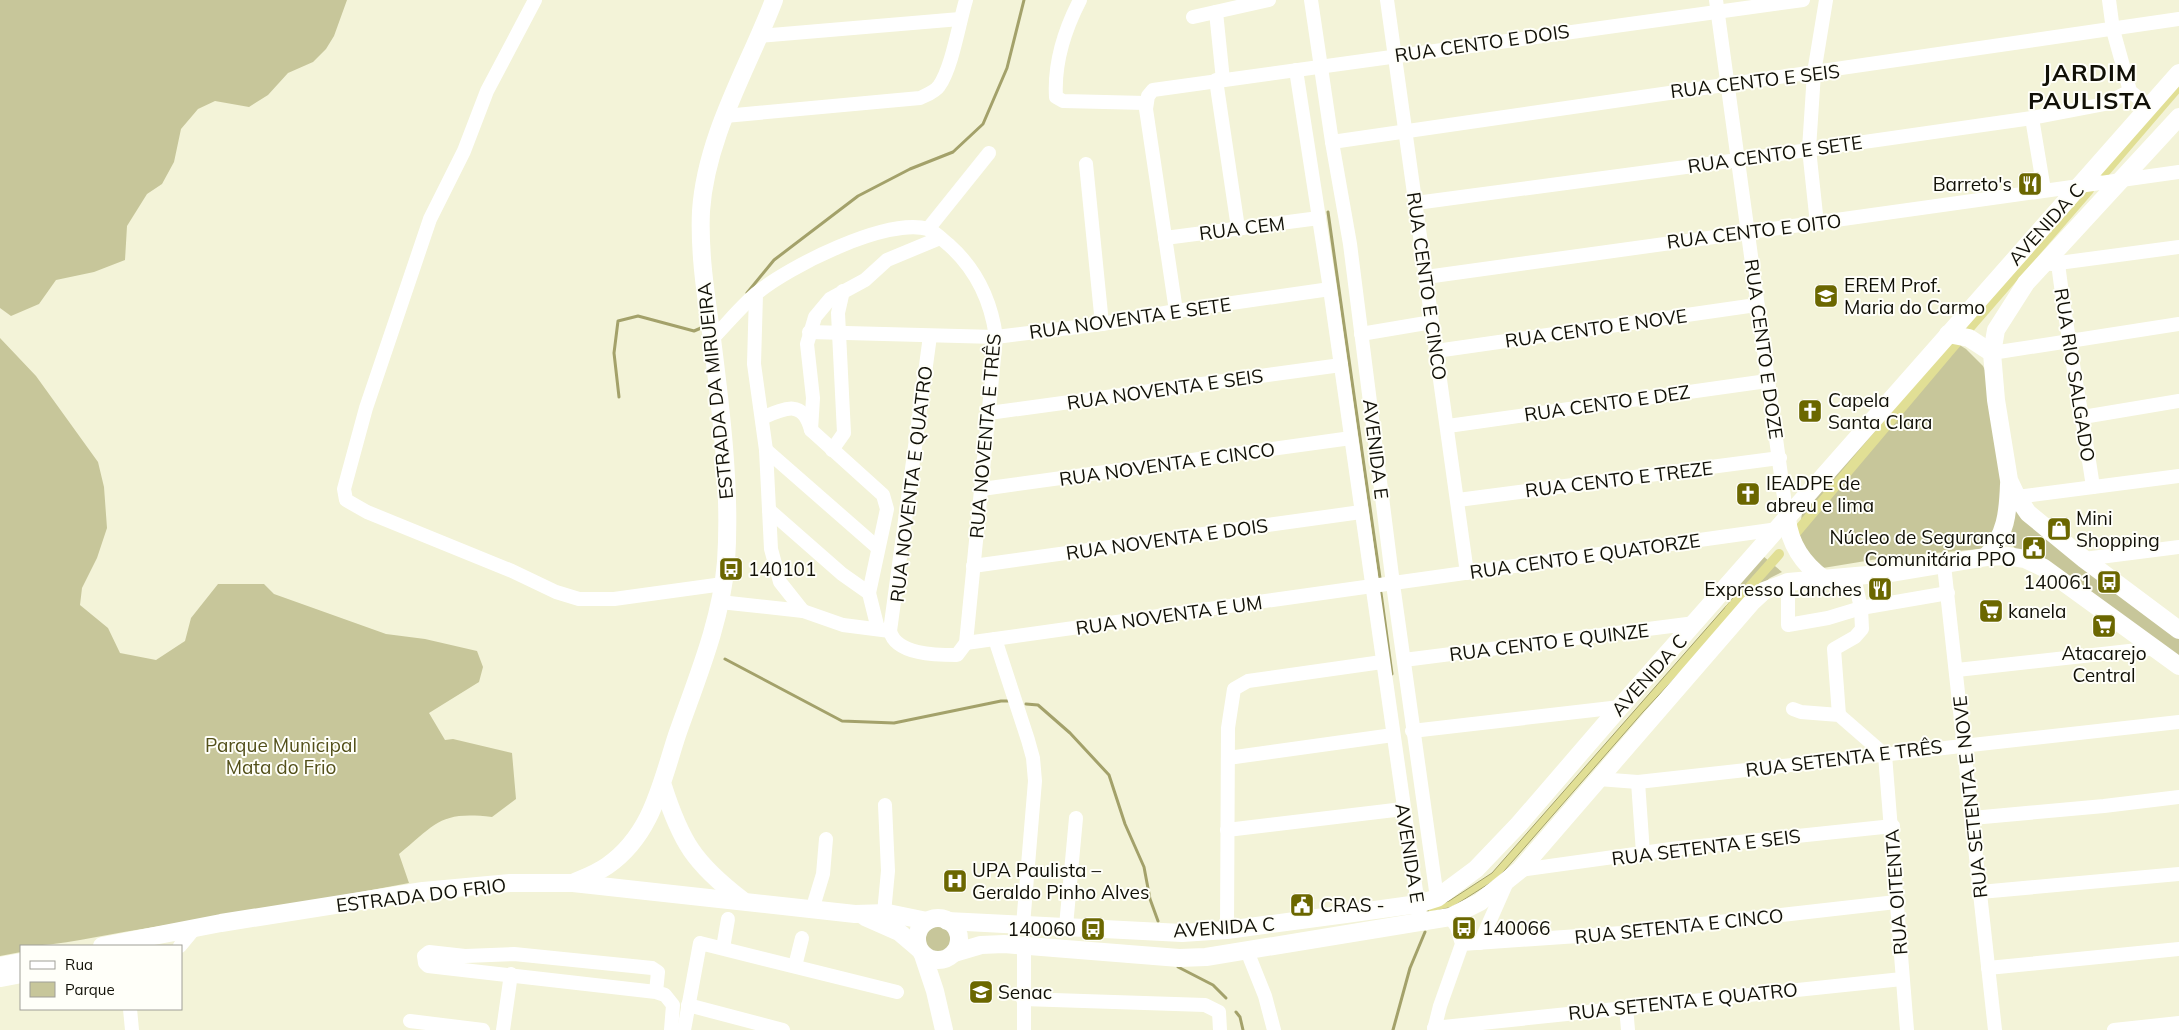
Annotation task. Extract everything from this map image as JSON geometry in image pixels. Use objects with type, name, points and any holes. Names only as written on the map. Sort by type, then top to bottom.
[{"type":"main road","name":"ESTRADA DA MIRUEIRA","points":[[573,883],[604,868],[629,849],[639,836],[663,786],[677,737],[704,661],[720,602],[724,584],[727,526],[712,339],[702,262],[701,211],[709,160],[725,116],[774,0]]},
{"type":"main road","name":"AVENIDA C","points":[[948,920],[1182,933],[1227,930],[1418,904],[1437,898],[1476,869],[1519,824],[1620,706],[1695,623],[1788,533],[1958,336],[2082,186],[2179,73]]},
{"type":"main road","points":[[1986,557],[1999,540],[2008,516],[2009,480],[1996,400],[1992,353],[1996,330],[2012,302],[2051,264],[2120,180],[2179,118]]},
{"type":"main road","points":[[1958,336],[1992,353]]},
{"type":"main road","points":[[2009,480],[2017,498],[2028,513],[2084,559],[2176,625]]},
{"type":"main road","points":[[1788,533],[1806,565],[1824,579]]},
{"type":"main road","name":"AVENIDA C","points":[[952,955],[974,946],[1024,945],[1179,958],[1246,952],[1272,946],[1450,917],[1480,902],[1520,870],[1751,603],[1764,592],[1793,581],[1854,577],[1944,565],[1986,557],[2007,556],[2025,559],[2044,568],[2179,666]]},
{"type":"main road","points":[[663,786],[679,832],[690,851],[716,880],[742,900],[812,910],[855,914],[884,913],[927,921],[939,918],[948,920],[956,928],[959,938],[935,991]]},
{"type":"main road","name":"ESTRADA DO FRIO","points":[[107,945],[423,891],[510,883],[573,883],[742,900]]},
{"type":"main road","points":[[855,914],[877,921],[899,932],[921,952],[936,960],[952,955]]},
{"type":"main road","points":[[927,921],[918,931],[917,943],[935,991],[944,1030]]},
{"type":"main road","points":[[1269,924],[1272,946]]},
{"type":"main road","points":[[0,966],[20,962]]},
{"type":"street","points":[[535,0],[487,91],[464,151],[430,219],[366,408],[344,489],[346,500],[367,512],[556,592],[579,599],[614,599],[724,584]]},
{"type":"street","points":[[725,116],[920,98],[939,87],[946,74],[966,0]]},
{"type":"street","points":[[1080,0],[1069,22],[1062,49],[1056,79],[1056,96],[1063,101],[1146,103],[1176,310]]},
{"type":"street","points":[[1193,17],[1269,0]]},
{"type":"street","name":"AVENIDA E","points":[[1311,0],[1332,142],[1350,244],[1412,731],[1437,898]]},
{"type":"street","name":"RUA CENTO E CINCO","points":[[1387,0],[1448,426],[1467,573]]},
{"type":"street","name":"RUA CENTO E DOIS","points":[[1146,103],[1150,93],[1161,88],[1394,56],[1717,5],[1802,0]]},
{"type":"street","points":[[1817,224],[1809,149],[1814,74],[1826,0]]},
{"type":"street","points":[[2109,0],[2113,30],[2130,91],[2149,107]]},
{"type":"street","name":"RUA CENTO E DOZE","points":[[1717,5],[1748,231],[1756,305],[1780,458],[1788,533]]},
{"type":"street","points":[[1216,12],[1220,80],[1238,228]]},
{"type":"street","points":[[760,36],[960,18]]},
{"type":"street","name":"RUA CENTO E SEIS","points":[[1332,142],[1727,83],[1814,74],[2179,19]]},
{"type":"street","name":"AVENIDA E","points":[[1296,70],[1330,289],[1420,923]]},
{"type":"street","name":"RUA CENTO E SETE","points":[[1416,203],[2032,118],[2105,104],[2130,91]]},
{"type":"street","points":[[2032,118],[2044,190]]},
{"type":"street","points":[[712,339],[756,294],[795,267],[840,246],[895,230],[928,229],[989,153]]},
{"type":"street","points":[[1086,164],[1102,324]]},
{"type":"street","name":"RUA CENTO E OITO","points":[[1426,277],[1748,231],[1817,224],[2179,172]]},
{"type":"street","name":"RUA CEM","points":[[1165,238],[1319,218]]},
{"type":"street","name":"RUA NOVENTA E TRÊS","points":[[928,229],[959,254],[978,276],[994,320],[996,337],[966,643]]},
{"type":"street","points":[[811,430],[813,398],[807,344],[815,317],[830,299],[866,280],[887,260],[940,238]]},
{"type":"street","points":[[2051,264],[2179,247]]},
{"type":"street","name":"RUA RIO SALGADO","points":[[2051,264],[2083,417],[2093,487]]},
{"type":"street","name":"RUA NOVENTA E SETE","points":[[809,332],[996,337],[1102,324],[1176,310],[1330,289]]},
{"type":"street","points":[[832,450],[844,433],[838,313],[843,291]]},
{"type":"street","points":[[756,294],[754,364],[766,450],[770,549],[780,582],[803,611]]},
{"type":"street","name":"RUA CENTO E NOVE","points":[[1436,351],[1756,305]]},
{"type":"street","points":[[1361,334],[1432,322]]},
{"type":"street","points":[[1992,353],[2179,324]]},
{"type":"street","name":"RUA NOVENTA E QUATRO","points":[[884,630],[930,336]]},
{"type":"street","name":"RUA NOVENTA E SEIS","points":[[989,413],[1341,365]]},
{"type":"street","name":"RUA CENTO E DEZ","points":[[1448,426],[1767,381]]},
{"type":"street","points":[[2083,417],[2179,401]]},
{"type":"street","points":[[762,418],[788,409],[801,410],[807,415],[811,430],[878,489],[886,499],[885,520],[869,593]]},
{"type":"street","name":"RUA NOVENTA E CINCO","points":[[982,489],[1351,438]]},
{"type":"street","points":[[766,450],[878,548]]},
{"type":"street","name":"RUA CENTO E TREZE","points":[[1458,500],[1780,458]]},
{"type":"street","points":[[2017,498],[2179,476]]},
{"type":"street","points":[[769,510],[842,574],[869,593],[884,630],[899,646],[938,654],[957,655],[966,643]]},
{"type":"street","name":"RUA NOVENTA E DOIS","points":[[973,566],[1362,512]]},
{"type":"street","name":"RUA CENTO E QUATORZE","points":[[1372,587],[1467,573],[1788,533]]},
{"type":"street","points":[[2084,559],[2179,547]]},
{"type":"street","name":"RUA SETENTA E NOVE","points":[[1944,565],[1995,1030]]},
{"type":"street","points":[[1839,715],[1834,649],[1859,634],[1862,629],[1861,608],[1854,577]]},
{"type":"street","points":[[1793,581],[1788,625],[1828,618],[1861,608],[1948,593]]},
{"type":"street","name":"RUA NOVENTA E UM","points":[[966,643],[1372,587]]},
{"type":"street","points":[[720,602],[803,611],[843,625],[884,630]]},
{"type":"street","name":"RUA CENTO E QUINZE","points":[[1404,660],[1695,623]]},
{"type":"street","points":[[996,639],[1033,758],[1035,781],[1023,925]]},
{"type":"street","points":[[1957,670],[2156,648]]},
{"type":"street","points":[[1227,930],[1228,728],[1234,689],[1248,680],[1382,662]]},
{"type":"street","points":[[1412,731],[1620,706]]},
{"type":"street","points":[[1793,709],[1801,712],[1839,715],[1885,755]]},
{"type":"street","name":"RUA SETENTA E TRÊS","points":[[1598,779],[1638,782],[1885,755],[1965,744],[2179,722]]},
{"type":"street","points":[[1228,758],[1393,735]]},
{"type":"street","name":"RUA OITENTA","points":[[1885,755],[1893,826],[1896,902],[1907,1030]]},
{"type":"street","points":[[1638,782],[1643,853]]},
{"type":"street","points":[[1972,818],[2179,797]]},
{"type":"street","points":[[884,913],[888,870],[885,806]]},
{"type":"street","points":[[1227,830],[1403,808]]},
{"type":"street","points":[[1066,926],[1076,818]]},
{"type":"street","name":"RUA SETENTA E SEIS","points":[[1520,870],[1643,853],[1893,826]]},
{"type":"street","points":[[812,910],[823,874],[826,839]]},
{"type":"street","points":[[1980,892],[2179,874]]},
{"type":"street","points":[[1480,943],[1507,882]]},
{"type":"street","name":"RUA SETENTA E CINCO","points":[[1462,944],[1622,933],[1896,902]]},
{"type":"street","points":[[1434,1029],[1462,944],[1457,927],[1450,917]]},
{"type":"street","points":[[723,948],[728,919]]},
{"type":"street","points":[[181,945],[194,929]]},
{"type":"street","points":[[795,966],[802,938]]},
{"type":"street","points":[[684,1030],[700,943],[897,992]]},
{"type":"street","points":[[1024,945],[1024,1030]]},
{"type":"street","points":[[1988,968],[2179,949]]},
{"type":"street","points":[[656,992],[658,972],[652,968],[514,954],[465,956],[429,952],[424,956],[424,963],[428,966],[512,974],[656,992],[665,995],[673,1005],[671,1030]]},
{"type":"street","points":[[1246,952],[1265,996],[1274,1030]]},
{"type":"street","points":[[503,1030],[512,974]]},
{"type":"street","points":[[0,980],[20,976]]},
{"type":"street","name":"RUA SETENTA E QUATRO","points":[[1434,1029],[1902,979]]},
{"type":"street","points":[[1023,1000],[1205,1006],[1219,1012],[1220,1030]]},
{"type":"street","points":[[688,1005],[783,1030]]},
{"type":"street","points":[[1626,1007],[1628,1030]]},
{"type":"street","points":[[130,1010],[132,1030]]},
{"type":"street","points":[[410,1021],[483,1030]]},
{"type":"street","points":[[2114,1030],[2179,1023]]},
{"type":"green space","points":[[0,0],[347,0],[334,36],[326,49],[313,62],[288,73],[268,95],[249,107],[215,101],[198,109],[181,129],[174,162],[162,184],[147,194],[127,226],[125,260],[94,272],[56,280],[39,304],[11,316],[0,308]]},
{"type":"green space","name":"Parque Municipal Mata do Frio","points":[[0,338],[36,376],[98,462],[104,487],[107,528],[97,558],[82,588],[80,605],[108,628],[120,653],[156,660],[185,641],[191,618],[218,584],[264,584],[274,594],[386,634],[425,639],[477,651],[483,667],[479,682],[429,713],[445,740],[453,739],[512,753],[516,799],[492,817],[461,816],[450,818],[431,827],[399,854],[409,883],[66,942],[44,945],[20,945],[20,952],[0,956]]},
{"type":"green space","points":[[1950,339],[1966,349],[1983,366],[1992,385],[2017,504],[2179,634],[2179,661],[2018,552],[2010,542],[2009,533],[1992,545],[1980,549],[1890,557],[1823,568],[1811,563],[1799,534],[1802,513]]},
{"type":"green space","points":[[1763,556],[1782,572],[1770,578],[1744,599],[1733,589]]},
{"type":"green space","points":[[939,924],[945,925],[950,929],[954,934],[954,946],[950,951],[945,955],[939,956],[933,955],[928,951],[924,946],[923,940],[924,934],[928,929],[933,925]]},
{"type":"shaded area","points":[[1735,596],[1744,604],[1643,712],[1498,878],[1452,907],[1428,913],[1428,908],[1449,901],[1492,873]]},
{"type":"waterway","points":[[747,293],[774,260],[858,196],[910,169],[953,152],[983,124],[1007,68],[1024,0]]},
{"type":"waterway","points":[[2105,172],[2178,87]]},
{"type":"waterway","points":[[1789,541],[2089,190]]},
{"type":"waterway","points":[[1328,212],[1380,578]]},
{"type":"waterway","points":[[619,397],[614,353],[618,321],[638,316],[694,331],[701,328]]},
{"type":"waterway","points":[[1730,609],[1779,554]]},
{"type":"waterway","points":[[1381,593],[1392,674]]},
{"type":"waterway","points":[[725,659],[842,721],[894,723],[1008,701]]},
{"type":"waterway","points":[[1026,704],[1038,705],[1070,733],[1109,775],[1125,824],[1144,867],[1150,899],[1158,921]]},
{"type":"waterway","points":[[1393,1030],[1410,968],[1425,932]]},
{"type":"waterway","points":[[1178,967],[1213,985],[1226,998]]},
{"type":"waterway","points":[[1236,1012],[1240,1017],[1243,1030]]},
{"type":"place","name":"Barreto's","points":[[2030,184]]},
{"type":"place","name":"EREM Prof. Maria do Carmo","points":[[1826,296]]},
{"type":"place","name":"Capela Santa Clara","points":[[1810,411]]},
{"type":"place","name":"IEADPE de abreu e lima","points":[[1748,494]]},
{"type":"place","name":"Mini Shopping","points":[[2059,529]]},
{"type":"place","name":"Núcleo de Segurança Comunitária PPO","points":[[2034,548]]},
{"type":"place","name":"140101","points":[[731,569]]},
{"type":"place","name":"140061","points":[[2109,582]]},
{"type":"place","name":"Expresso Lanches","points":[[1880,589]]},
{"type":"place","name":"kanela","points":[[1991,611]]},
{"type":"place","name":"Atacarejo Central","points":[[2104,626]]},
{"type":"place","name":"UPA Paulista – Geraldo Pinho Alves","points":[[955,881]]},
{"type":"place","name":"CRAS -","points":[[1302,905]]},
{"type":"place","name":"140066","points":[[1464,928]]},
{"type":"place","name":"140060","points":[[1093,929]]},
{"type":"place","name":"Senac","points":[[981,992]]},
{"type":"district","name":"JARDIM PAULISTA","points":[[2090,86]]}]
